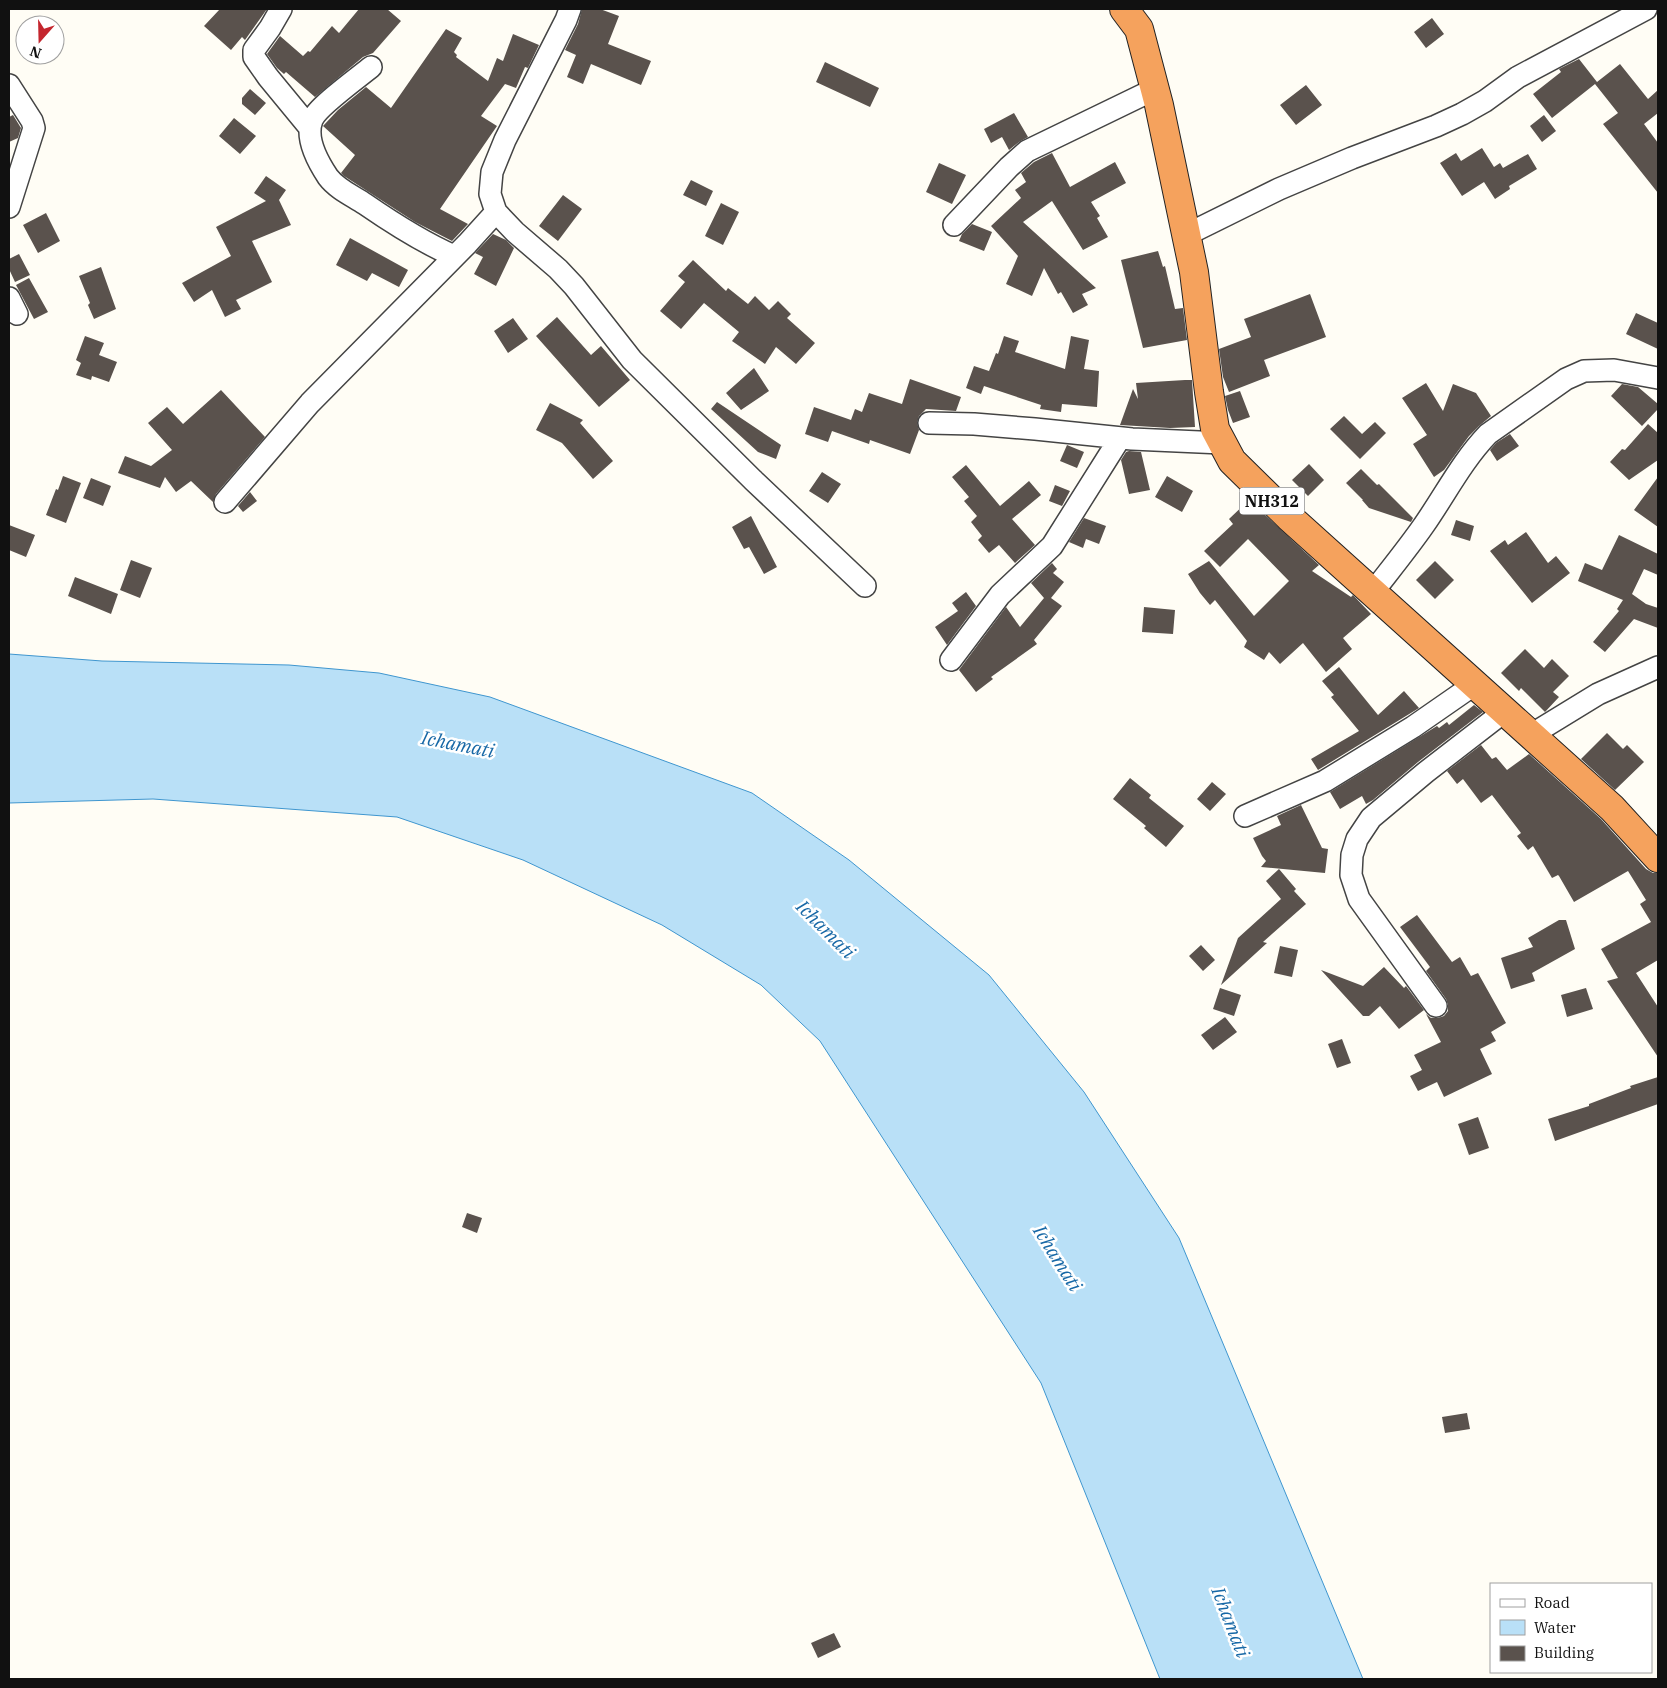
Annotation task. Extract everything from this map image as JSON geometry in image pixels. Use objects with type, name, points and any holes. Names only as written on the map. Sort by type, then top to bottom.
[{"type":"highway","name":"NH312","points":[[1124,9],[1139,29],[1155,89],[1194,272],[1215,429],[1232,461],[1254,484],[1372,592],[1612,808],[1658,858]]},
{"type":"street","points":[[281,9],[254,50],[254,57],[310,128]]},
{"type":"street","points":[[570,9],[505,140],[492,172],[490,194],[496,212],[515,232],[558,268],[632,360],[753,480],[864,586]]},
{"type":"street","points":[[1186,235],[1279,189],[1462,114],[1485,101],[1518,76],[1646,9]]},
{"type":"street","points":[[371,67],[312,118],[310,137],[317,156],[329,177],[341,188],[407,232],[454,256]]},
{"type":"street","points":[[9,85],[32,121],[34,128],[9,207]]},
{"type":"street","points":[[954,226],[1009,167],[1027,151],[1155,89]]},
{"type":"street","points":[[225,502],[310,403],[467,244],[496,212]]},
{"type":"street","points":[[1372,592],[1423,527],[1443,493],[1480,442],[1488,434],[1566,379],[1584,371],[1614,370],[1658,378]]},
{"type":"street","points":[[929,423],[1036,428],[1120,438],[1222,442]]},
{"type":"street","points":[[951,660],[1000,595],[1052,546],[1120,438]]},
{"type":"street","points":[[1531,735],[1598,694],[1658,667]]},
{"type":"street","points":[[1245,816],[1325,781],[1413,727],[1475,684]]},
{"type":"street","points":[[1436,1006],[1358,900],[1351,875],[1352,855],[1357,839],[1371,818],[1504,711]]},
{"type":"water","name":"Ichamati","points":[[9,654],[102,661],[289,665],[379,673],[490,697],[752,793],[849,860],[989,975],[1084,1092],[1179,1238],[1363,1679],[1160,1679],[1041,1383],[820,1041],[761,985],[662,925],[523,860],[397,817],[153,799],[9,803]]},
{"type":"building","points":[[220,9],[267,9],[245,40],[242,37],[231,50],[204,26]]},
{"type":"building","points":[[359,9],[387,9],[401,21],[373,53],[363,57],[315,97],[286,72],[284,74],[277,68],[267,54],[280,36],[303,56],[308,51],[310,52],[332,26],[339,33]]},
{"type":"building","points":[[582,9],[600,9],[619,16],[608,44],[651,61],[641,85],[591,64],[583,84],[567,77],[576,55],[565,50],[578,24]]},
{"type":"building","points":[[1432,18],[1444,34],[1426,48],[1414,32]]},
{"type":"building","points":[[446,29],[462,38],[454,52],[457,55],[456,57],[488,81],[497,58],[503,61],[513,34],[539,45],[528,68],[525,67],[516,88],[505,84],[481,116],[497,126],[440,209],[468,224],[452,241],[415,222],[344,176],[341,173],[355,155],[323,126],[338,110],[366,87],[391,108]]},
{"type":"building","points":[[1579,59],[1597,82],[1620,64],[1648,99],[1658,90],[1658,113],[1644,124],[1658,143],[1658,193],[1603,124],[1618,113],[1595,84],[1552,118],[1533,94],[1561,72],[1559,69]]},
{"type":"building","points":[[825,62],[879,88],[870,107],[816,82]]},
{"type":"building","points":[[1306,85],[1322,105],[1296,125],[1280,105]]},
{"type":"building","points":[[250,89],[266,103],[255,115],[242,104],[242,98]]},
{"type":"building","points":[[1014,113],[1028,137],[1009,150],[1002,137],[991,143],[984,129]]},
{"type":"building","points":[[13,115],[21,128],[18,138],[9,142],[9,117]]},
{"type":"building","points":[[1544,115],[1556,131],[1542,142],[1530,126]]},
{"type":"building","points":[[234,118],[256,136],[240,154],[219,136]]},
{"type":"building","points":[[1482,148],[1494,167],[1500,163],[1503,168],[1528,154],[1537,169],[1509,186],[1510,189],[1495,199],[1484,182],[1462,196],[1440,163],[1456,153],[1461,161]]},
{"type":"building","points":[[1052,153],[1070,187],[1115,162],[1126,183],[1091,202],[1100,216],[1097,218],[1108,237],[1083,250],[1052,201],[1023,222],[1096,288],[1082,294],[1088,305],[1073,313],[1061,292],[1058,294],[1044,268],[1032,296],[1006,284],[1018,256],[991,226],[1021,198],[1015,190],[1026,182],[1021,173],[1034,162]]},
{"type":"building","points":[[939,163],[966,175],[952,204],[926,192]]},
{"type":"building","points":[[266,176],[286,190],[279,200],[291,225],[252,241],[272,282],[236,300],[241,309],[225,317],[212,290],[194,302],[182,283],[231,256],[216,227],[266,201],[254,193]]},
{"type":"building","points":[[691,180],[713,191],[706,206],[683,195]]},
{"type":"building","points":[[563,195],[582,209],[558,241],[539,226]]},
{"type":"building","points":[[721,203],[739,212],[723,245],[705,236]]},
{"type":"building","points":[[46,213],[60,241],[38,253],[23,225]]},
{"type":"building","points":[[972,224],[992,232],[984,251],[959,241],[962,234]]},
{"type":"building","points":[[493,234],[506,240],[514,248],[496,286],[474,274],[483,257],[475,253]]},
{"type":"building","points":[[350,238],[408,270],[399,287],[372,273],[367,281],[336,265]]},
{"type":"building","points":[[1158,251],[1163,267],[1165,266],[1175,309],[1183,308],[1187,340],[1143,348],[1121,260]]},
{"type":"building","points":[[19,254],[30,275],[15,282],[9,269],[9,259]]},
{"type":"building","points":[[693,260],[726,291],[728,288],[748,304],[755,296],[769,310],[778,301],[791,314],[787,318],[815,343],[796,364],[776,347],[765,364],[732,341],[739,332],[704,303],[681,329],[660,311],[685,282],[678,276]]},
{"type":"building","points":[[101,267],[116,309],[94,319],[79,276]]},
{"type":"building","points":[[29,278],[48,312],[34,319],[16,285]]},
{"type":"building","points":[[1310,294],[1326,337],[1264,360],[1270,376],[1229,392],[1223,377],[1219,349],[1251,337],[1244,319]]},
{"type":"building","points":[[1636,313],[1658,323],[1658,349],[1626,334]]},
{"type":"building","points":[[557,317],[591,355],[601,346],[630,380],[599,407],[536,336]]},
{"type":"building","points":[[513,318],[528,339],[508,353],[494,331]]},
{"type":"building","points":[[85,336],[104,343],[99,355],[117,362],[109,382],[92,376],[91,380],[76,375],[81,363],[76,360]]},
{"type":"building","points":[[1004,336],[1019,341],[1015,352],[1065,369],[1071,336],[1089,340],[1084,369],[1099,371],[1097,407],[1062,404],[1061,412],[1040,409],[1041,405],[984,386],[981,394],[966,388],[974,366],[989,371],[996,353],[998,354]]},
{"type":"building","points":[[754,368],[769,391],[741,410],[726,393]]},
{"type":"building","points":[[910,379],[961,397],[956,411],[926,409],[919,416],[917,423],[919,430],[910,454],[870,440],[869,444],[832,431],[828,442],[805,434],[814,407],[851,420],[855,409],[862,412],[869,393],[902,404]]},
{"type":"building","points":[[1192,380],[1195,427],[1170,428],[1120,425],[1133,389],[1138,399],[1136,383]]},
{"type":"building","points":[[1426,383],[1443,411],[1453,384],[1476,393],[1491,416],[1469,436],[1444,470],[1434,477],[1413,444],[1427,435],[1402,398]]},
{"type":"building","points":[[1622,384],[1638,387],[1658,404],[1658,409],[1642,426],[1611,396]]},
{"type":"building","points":[[221,390],[265,437],[216,494],[213,502],[191,481],[176,492],[165,477],[160,488],[118,473],[125,456],[151,466],[172,450],[148,423],[167,407],[183,424]]},
{"type":"building","points":[[1240,391],[1250,417],[1233,423],[1225,396]]},
{"type":"building","points":[[717,402],[781,445],[776,459],[758,452],[711,409]]},
{"type":"building","points":[[550,403],[583,420],[580,423],[613,461],[593,479],[562,443],[536,430]]},
{"type":"building","points":[[1344,416],[1362,434],[1375,422],[1386,433],[1360,459],[1330,429]]},
{"type":"building","points":[[1648,424],[1658,433],[1658,460],[1629,480],[1610,462],[1622,449],[1625,450]]},
{"type":"building","points":[[1510,434],[1519,446],[1497,461],[1490,450],[1496,443]]},
{"type":"building","points":[[1067,445],[1084,452],[1077,468],[1060,461]]},
{"type":"building","points":[[1126,452],[1141,452],[1150,490],[1129,494],[1121,460]]},
{"type":"building","points":[[1309,464],[1324,480],[1308,496],[1292,480]]},
{"type":"building","points":[[966,465],[1000,506],[1029,481],[1041,495],[1012,519],[1035,545],[1015,563],[999,545],[989,553],[978,540],[982,536],[971,522],[977,516],[964,501],[969,497],[952,477]]},
{"type":"building","points":[[1361,469],[1413,518],[1411,522],[1369,508],[1346,483]]},
{"type":"building","points":[[822,472],[841,484],[828,503],[809,491]]},
{"type":"building","points":[[63,476],[81,483],[66,523],[46,515]]},
{"type":"building","points":[[1167,476],[1193,491],[1182,512],[1155,497]]},
{"type":"building","points":[[1658,477],[1658,527],[1634,510]]},
{"type":"building","points":[[91,478],[111,486],[103,506],[83,498]]},
{"type":"building","points":[[1055,485],[1070,491],[1062,506],[1049,501]]},
{"type":"building","points":[[250,492],[257,501],[243,512],[238,506]]},
{"type":"building","points":[[1249,500],[1319,565],[1312,571],[1351,597],[1353,595],[1371,614],[1343,638],[1352,649],[1326,672],[1303,643],[1280,664],[1269,652],[1264,660],[1244,647],[1247,641],[1215,600],[1210,605],[1188,574],[1209,561],[1254,616],[1289,581],[1248,539],[1220,567],[1204,551],[1233,524],[1229,519]]},
{"type":"building","points":[[751,516],[777,567],[764,574],[749,547],[744,549],[732,527]]},
{"type":"building","points":[[1084,518],[1106,526],[1099,544],[1086,539],[1083,548],[1069,542]]},
{"type":"building","points":[[1456,520],[1474,526],[1470,541],[1451,535]]},
{"type":"building","points":[[9,525],[35,535],[26,557],[9,550]]},
{"type":"building","points":[[1526,532],[1548,563],[1556,556],[1570,573],[1532,603],[1490,551],[1505,540],[1508,545]]},
{"type":"building","points":[[1619,535],[1658,554],[1658,575],[1644,569],[1632,594],[1646,604],[1658,608],[1658,628],[1634,619],[1605,652],[1593,642],[1619,611],[1617,609],[1623,600],[1578,581],[1585,563],[1602,570]]},
{"type":"building","points":[[131,560],[152,568],[140,598],[120,590]]},
{"type":"building","points":[[1435,561],[1454,580],[1435,599],[1416,580]]},
{"type":"building","points":[[1052,563],[1057,569],[1053,573],[1064,582],[1051,598],[1062,606],[1034,640],[1037,644],[991,677],[993,679],[976,692],[959,670],[1006,607],[1020,627],[1044,598],[1031,583]]},
{"type":"building","points":[[75,577],[118,594],[111,614],[68,596]]},
{"type":"building","points":[[966,592],[976,606],[947,645],[935,627],[958,611],[952,603]]},
{"type":"building","points":[[1144,607],[1175,610],[1173,634],[1142,632]]},
{"type":"building","points":[[1525,649],[1544,668],[1552,659],[1569,676],[1553,692],[1559,697],[1545,712],[1521,688],[1519,691],[1501,673]]},
{"type":"building","points":[[1339,667],[1378,715],[1404,691],[1419,708],[1318,770],[1311,759],[1359,731],[1331,697],[1334,695],[1322,681]]},
{"type":"building","points":[[1474,705],[1483,712],[1418,762],[1373,800],[1366,804],[1362,796],[1340,809],[1330,792],[1437,726],[1439,728],[1447,722],[1449,725]]},
{"type":"building","points":[[1607,733],[1623,749],[1627,745],[1644,762],[1615,790],[1581,759]]},
{"type":"building","points":[[1481,745],[1492,759],[1496,757],[1507,770],[1529,754],[1601,819],[1646,869],[1653,873],[1658,873],[1658,960],[1636,973],[1658,1007],[1658,1057],[1607,981],[1618,978],[1601,949],[1651,922],[1640,904],[1646,900],[1628,871],[1574,902],[1559,876],[1552,878],[1533,846],[1528,850],[1517,836],[1521,833],[1492,795],[1481,803],[1463,779],[1457,784],[1447,771]]},
{"type":"building","points":[[1130,778],[1151,795],[1149,798],[1184,826],[1166,847],[1144,828],[1146,826],[1113,799]]},
{"type":"building","points":[[1212,782],[1226,794],[1210,811],[1197,799]]},
{"type":"building","points":[[1301,805],[1322,848],[1328,849],[1325,873],[1261,867],[1266,861],[1253,838],[1281,825],[1277,816]]},
{"type":"building","points":[[1279,869],[1296,889],[1294,891],[1306,904],[1263,942],[1267,943],[1221,985],[1238,938],[1281,899],[1266,881]]},
{"type":"building","points":[[1417,915],[1452,962],[1460,957],[1471,976],[1478,973],[1506,1023],[1491,1032],[1496,1041],[1480,1049],[1492,1074],[1444,1097],[1437,1082],[1418,1091],[1410,1076],[1422,1070],[1414,1055],[1441,1042],[1426,1014],[1431,1018],[1438,1018],[1444,1016],[1448,1011],[1446,999],[1426,971],[1430,967],[1400,927]]},
{"type":"building","points":[[1559,920],[1566,920],[1575,949],[1532,973],[1535,981],[1511,989],[1501,958],[1533,947],[1528,938]]},
{"type":"building","points":[[1201,945],[1215,960],[1203,971],[1189,956]]},
{"type":"building","points":[[1280,946],[1298,950],[1292,977],[1274,973]]},
{"type":"building","points":[[1384,967],[1404,988],[1406,986],[1424,1010],[1399,1029],[1380,1006],[1369,1016],[1363,1016],[1321,970],[1363,986]]},
{"type":"building","points":[[1220,988],[1241,995],[1234,1016],[1213,1009]]},
{"type":"building","points":[[1586,988],[1593,1009],[1567,1017],[1561,995]]},
{"type":"building","points":[[1225,1017],[1237,1032],[1213,1050],[1201,1035]]},
{"type":"building","points":[[1342,1039],[1351,1063],[1337,1068],[1328,1044]]},
{"type":"building","points":[[1658,1077],[1658,1104],[1555,1141],[1548,1119],[1589,1106],[1589,1104],[1631,1088],[1630,1086]]},
{"type":"building","points":[[1478,1117],[1489,1148],[1469,1155],[1458,1124]]},
{"type":"building","points":[[467,1213],[482,1218],[477,1233],[462,1227]]},
{"type":"building","points":[[1467,1413],[1470,1429],[1445,1433],[1442,1417]]},
{"type":"building","points":[[834,1633],[841,1647],[818,1658],[811,1643]]}]
